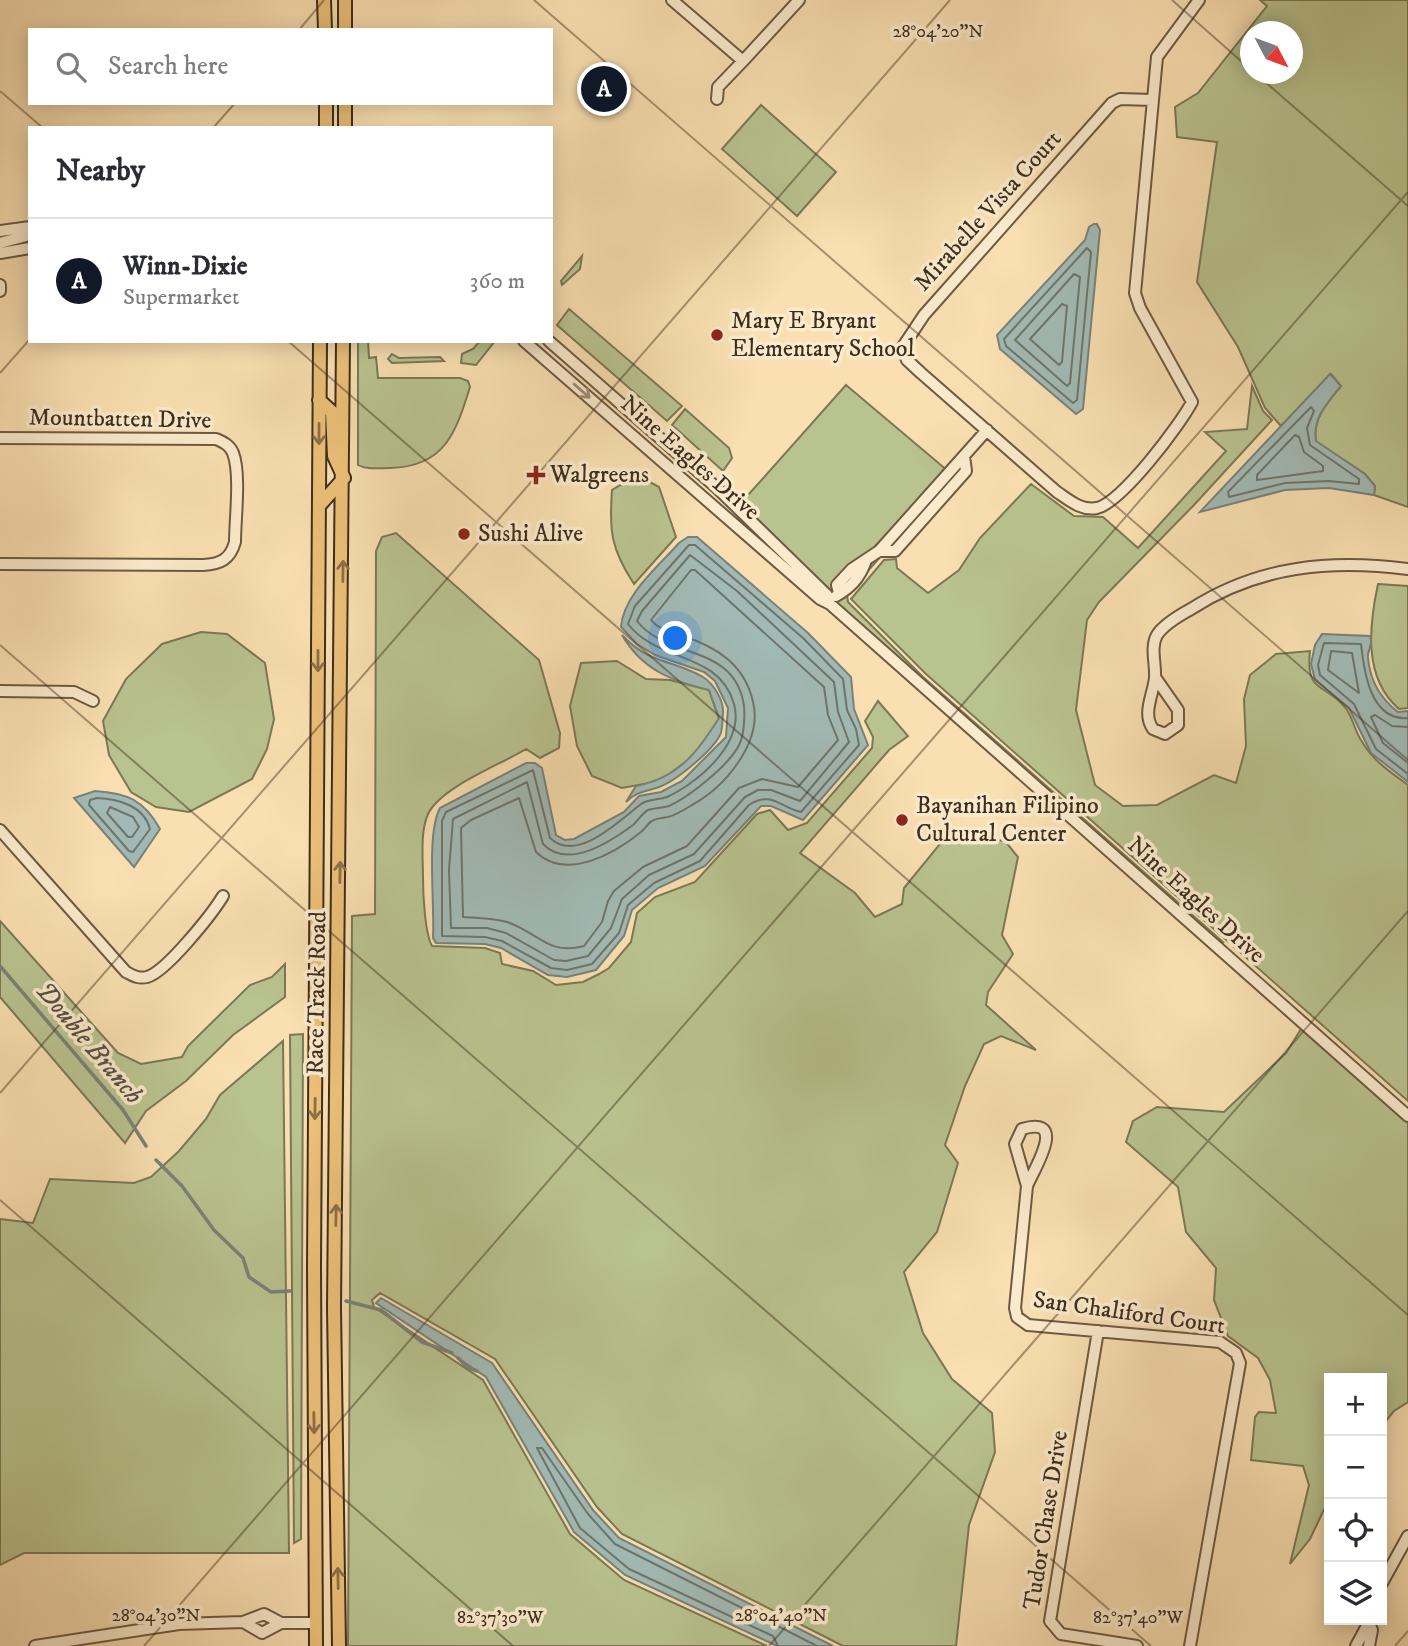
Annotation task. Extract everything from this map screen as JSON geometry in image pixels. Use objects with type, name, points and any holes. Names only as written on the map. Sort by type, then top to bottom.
[{"type":"main road","points":[[324,0],[325,28]]},
{"type":"main road","points":[[345,0],[345,28]]},
{"type":"main road","points":[[326,105],[326,126]]},
{"type":"main road","points":[[345,105],[345,126]]},
{"type":"main road","name":"Race Track Road","points":[[316,1646],[314,1267],[320,343]]},
{"type":"main road","name":"Race Track Road","points":[[339,1646],[334,1308],[344,478],[343,343]]},
{"type":"main road","points":[[319,400],[332,412],[334,456],[344,478],[319,506]]},
{"type":"main road","points":[[316,1016],[338,1014]]},
{"type":"main road","points":[[314,1388],[335,1388]]},
{"type":"street","points":[[672,0],[743,61]]},
{"type":"street","points":[[718,93],[795,4],[781,0]]},
{"type":"street","name":"Mirabelle Vista Court","points":[[1153,100],[1121,99],[1112,103],[909,332],[902,348],[907,360],[1065,498],[1081,507],[1096,508],[1113,498],[1181,423],[1192,402],[1135,293],[1153,100],[1157,57],[1199,0]]},
{"type":"street","points":[[0,231],[28,227]]},
{"type":"street","points":[[0,243],[28,236]]},
{"type":"street","points":[[0,253],[28,248]]},
{"type":"street","name":"Nine Eagles Drive","points":[[526,343],[820,599],[830,604],[1408,1116]]},
{"type":"street","name":"Nine Eagles Drive","points":[[552,343],[717,488],[827,595],[830,604]]},
{"type":"street","points":[[830,604],[839,593],[837,585],[852,569],[865,563],[879,551],[895,551],[966,471],[964,456],[987,430]]},
{"type":"street","name":"Mountbatten Drive","points":[[0,438],[216,439],[227,444],[233,453],[236,475],[235,542],[232,553],[224,561],[202,565],[0,564]]},
{"type":"street","points":[[707,499],[717,488]]},
{"type":"street","points":[[1155,677],[1178,710],[1178,725],[1165,734],[1153,729],[1147,717],[1155,677],[1156,637],[1180,615],[1230,586],[1286,568],[1361,564],[1408,569]]},
{"type":"street","points":[[0,691],[74,692],[93,701]]},
{"type":"street","points":[[0,830],[126,972],[136,977],[150,976],[176,953],[209,918],[223,896]]},
{"type":"street","name":"San Chaliford Court","points":[[1027,1186],[1015,1144],[1023,1129],[1033,1126],[1042,1128],[1047,1135],[1047,1145],[1027,1186],[1014,1308],[1017,1317],[1028,1325],[1220,1342],[1236,1353],[1240,1363],[1190,1646]]},
{"type":"street","name":"Tudor Chase Drive","points":[[1098,1331],[1050,1621],[1061,1634],[1137,1646]]},
{"type":"street","points":[[1387,1574],[1408,1536]]},
{"type":"street","points":[[35,1646],[179,1624],[243,1622],[264,1614],[281,1623]]},
{"type":"street","points":[[243,1622],[262,1633],[281,1623],[316,1623]]},
{"type":"street","points":[[1356,1646],[1368,1625]]},
{"type":"street","points":[[1369,1646],[1371,1625]]},
{"type":"green space","points":[[1260,0],[1408,0],[1408,507],[1374,495],[1375,486],[1365,474],[1316,442],[1318,419],[1341,386],[1331,374],[1281,426],[1265,408],[1238,347],[1197,282],[1217,142],[1177,137],[1175,107],[1198,93],[1240,40],[1240,84],[1303,84],[1303,21],[1255,21],[1267,6]]},
{"type":"green space","points":[[761,105],[836,172],[797,216],[722,149]]},
{"type":"green space","points":[[582,256],[580,269],[562,285],[561,281]]},
{"type":"green space","points":[[569,309],[682,406],[667,421],[557,325]]},
{"type":"green space","points":[[358,343],[368,343],[369,358],[376,357],[378,378],[460,378],[468,381],[470,387],[453,432],[436,454],[409,466],[369,468],[358,465]]},
{"type":"green space","points":[[478,343],[493,343],[476,365],[461,363],[462,354]]},
{"type":"green space","points":[[392,354],[399,358],[440,357],[444,361],[392,363],[388,359]]},
{"type":"green space","points":[[846,385],[948,471],[873,549],[881,556],[847,595],[848,602],[923,677],[1224,943],[836,603],[830,591],[732,494],[749,494]]},
{"type":"green space","points":[[1252,386],[1263,411],[1272,420],[1099,602],[1087,620],[1076,710],[1095,785],[1123,806],[1157,805],[1214,775],[1236,783],[1246,746],[1244,699],[1250,675],[1276,654],[1310,651],[1309,665],[1314,682],[1347,710],[1371,754],[1408,785],[1408,1101],[926,674],[851,599],[884,560],[896,559],[897,568],[928,593],[959,570],[980,538],[1031,484],[1074,516],[1103,517],[1138,548],[1226,451],[1205,432],[1247,429]]},
{"type":"green space","points":[[685,409],[729,448],[732,458],[723,471],[672,425]]},
{"type":"green space","points":[[637,475],[659,487],[676,537],[634,584],[616,550],[611,504],[612,490]]},
{"type":"green space","points":[[396,533],[539,660],[560,733],[559,748],[540,758],[526,749],[458,786],[435,804],[428,814],[423,837],[423,885],[426,923],[432,946],[485,948],[500,953],[502,964],[533,971],[556,985],[583,982],[599,974],[609,968],[631,942],[637,913],[655,897],[695,882],[757,814],[770,810],[788,830],[807,823],[872,748],[873,737],[865,721],[878,701],[908,736],[889,750],[800,853],[855,893],[875,917],[902,904],[904,888],[948,834],[1005,841],[1018,857],[1002,935],[1013,954],[988,992],[986,1005],[1036,1050],[1001,1036],[984,1044],[965,1086],[945,1145],[958,1163],[937,1232],[904,1272],[923,1333],[952,1379],[992,1413],[995,1452],[969,1525],[956,1646],[843,1646],[622,1534],[597,1507],[495,1359],[380,1293],[372,1300],[374,1307],[483,1380],[570,1534],[624,1580],[767,1646],[348,1646],[352,916],[375,914],[376,551],[382,537]]},
{"type":"green space","points":[[1378,584],[1408,586],[1408,708],[1399,709],[1387,696],[1374,667],[1371,634]]},
{"type":"green space","points":[[201,632],[227,634],[265,663],[274,719],[267,749],[252,779],[189,812],[156,807],[131,792],[109,755],[103,721],[126,679],[162,644]]},
{"type":"green space","points":[[617,661],[646,679],[670,680],[709,690],[719,719],[696,754],[660,781],[622,788],[592,776],[577,746],[570,706],[581,663]]},
{"type":"green space","points":[[0,921],[118,1053],[141,1064],[182,1057],[188,1046],[250,985],[272,977],[285,964],[285,997],[233,1035],[186,1081],[146,1111],[125,1143],[0,997]]},
{"type":"green space","points":[[1301,1029],[1408,1123],[1408,1402],[1394,1411],[1387,1420],[1387,1373],[1324,1373],[1324,1510],[1310,1539],[1290,1564],[1309,1485],[1303,1466],[1251,1460],[1255,1417],[1259,1412],[1276,1413],[1270,1380],[1258,1358],[1228,1336],[1214,1300],[1216,1268],[1186,1232],[1178,1187],[1126,1142],[1133,1121],[1157,1107],[1224,1112],[1286,1053]]},
{"type":"green space","points":[[303,1034],[301,1539],[294,1543],[290,1035]]},
{"type":"green space","points":[[283,1041],[289,1553],[24,1553],[0,1565],[0,1219],[33,1223],[50,1179],[134,1183],[151,1177],[179,1151],[206,1119],[220,1095]]},
{"type":"water","points":[[1097,224],[1100,230],[1083,409],[1076,414],[1000,349],[997,335],[1085,240],[1089,227]]},
{"type":"water","points":[[1330,374],[1341,386],[1318,418],[1316,441],[1365,474],[1375,486],[1374,495],[1329,488],[1285,490],[1200,512]]},
{"type":"water","points":[[688,537],[697,537],[808,633],[851,677],[854,709],[868,745],[803,820],[771,806],[761,806],[705,866],[658,888],[632,910],[624,936],[596,970],[567,977],[548,975],[501,948],[485,944],[436,943],[433,938],[432,852],[440,808],[526,763],[535,763],[542,768],[556,835],[565,840],[574,839],[624,812],[639,796],[661,792],[682,781],[726,737],[728,708],[715,681],[704,672],[655,655],[637,644],[621,627],[623,615],[635,592],[652,571]]},
{"type":"water","points":[[1322,634],[1370,636],[1368,658],[1377,688],[1398,712],[1408,711],[1408,782],[1371,753],[1349,708],[1315,680],[1311,664],[1315,645]]},
{"type":"water","points":[[622,635],[642,652],[703,677],[714,688],[723,708],[720,735],[702,757],[666,784],[638,794],[626,802],[636,786],[664,777],[685,762],[719,718],[709,690],[683,683],[659,672],[639,657]]},
{"type":"water","points":[[95,791],[134,800],[148,811],[160,829],[134,867],[74,798]]},
{"type":"water","points":[[381,1298],[492,1363],[593,1510],[619,1538],[833,1646],[777,1646],[625,1575],[574,1532],[486,1377],[376,1303]]},
{"type":"waterway","name":"Double Branch","points":[[0,966],[123,1110],[146,1146]]},
{"type":"waterway","name":"Double Branch","points":[[156,1160],[182,1186],[214,1230],[243,1258],[249,1277],[271,1292],[290,1291]]},
{"type":"waterway","name":"Double Branch","points":[[346,1301],[381,1310],[422,1342],[452,1353]]},
{"type":"waterway","name":"Double Branch","points":[[458,1358],[468,1368],[477,1371]]},
{"type":"place","name":"Winn-Dixie","points":[[604,89]]},
{"type":"place","name":"Mary E Bryant Elementary School","points":[[717,335]]},
{"type":"place","name":"Walgreens","points":[[536,475]]},
{"type":"place","name":"Sushi Alive","points":[[464,534]]},
{"type":"place","name":"Bayanihan Filipino Cultural Center","points":[[902,820]]}]
